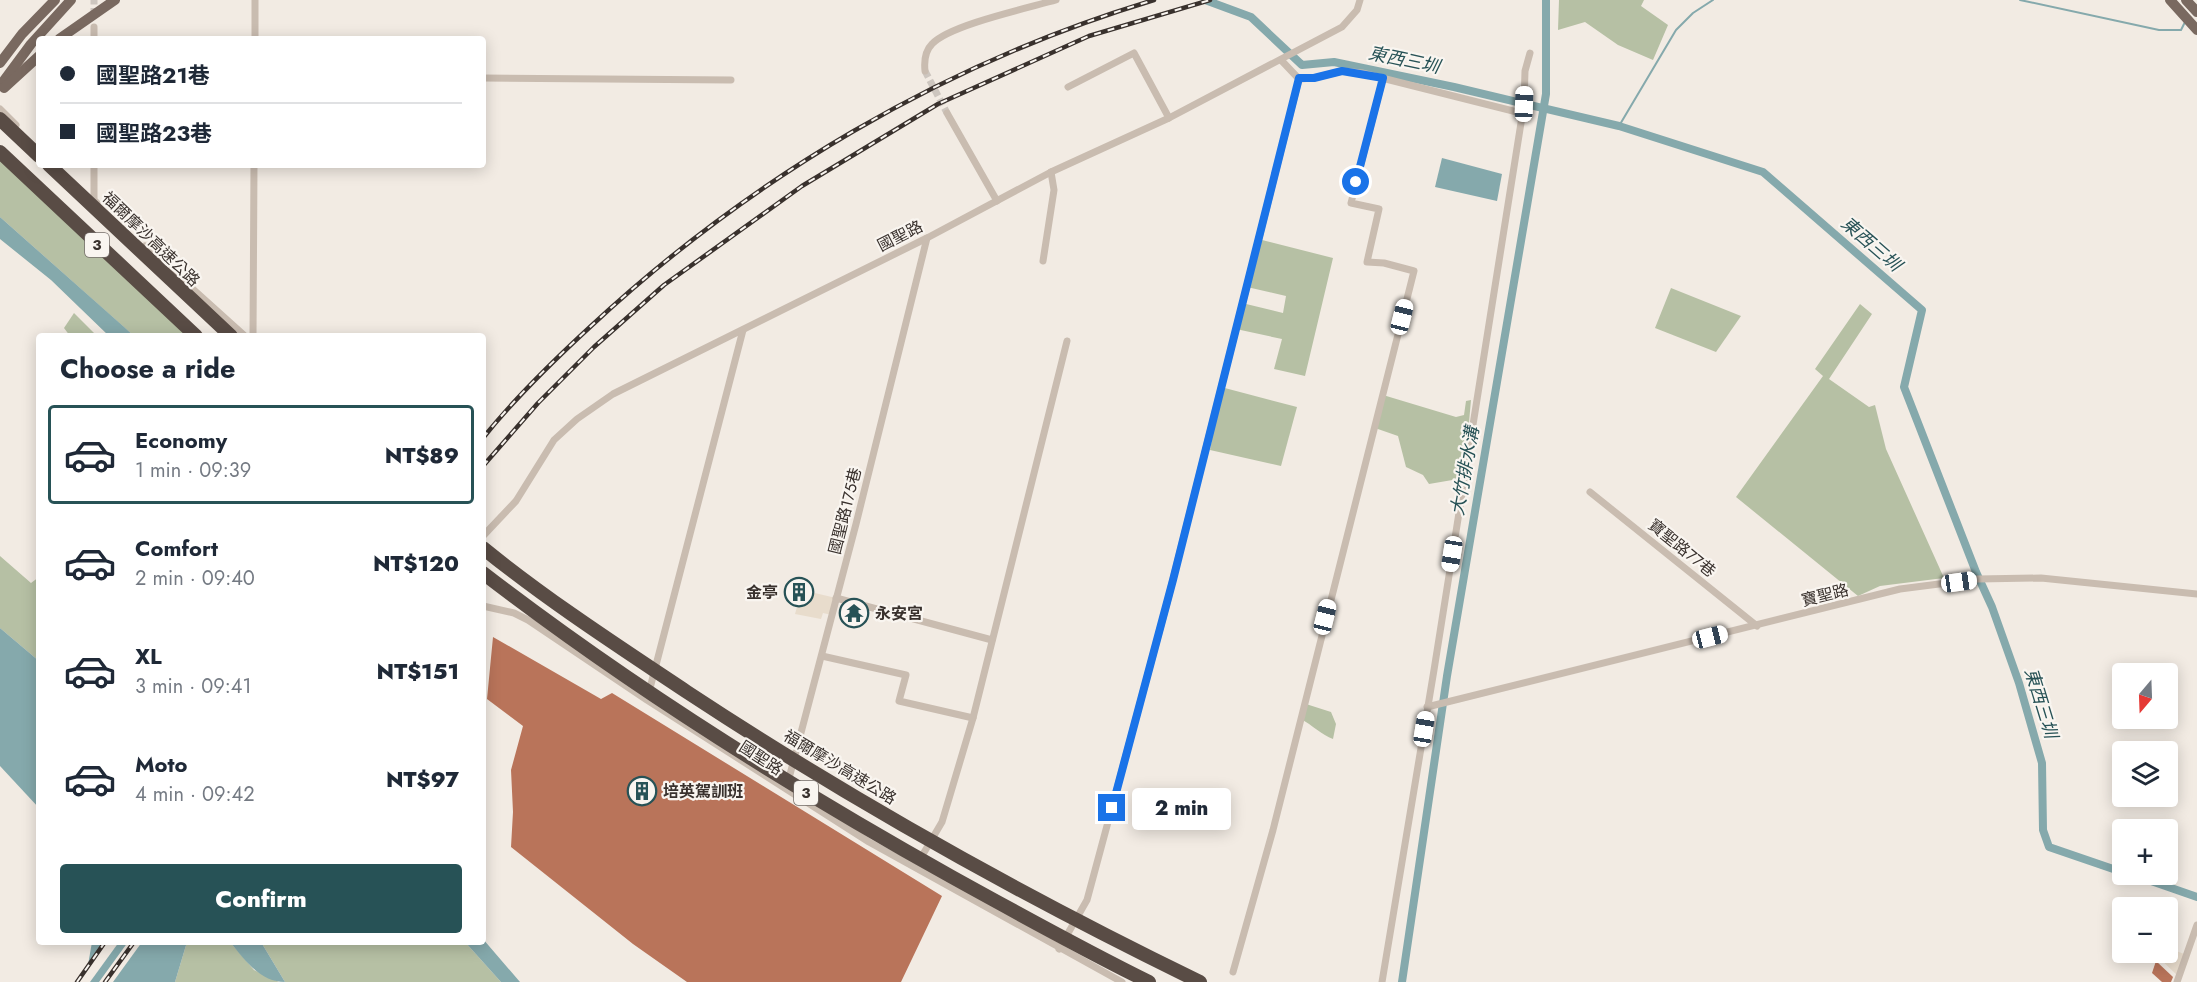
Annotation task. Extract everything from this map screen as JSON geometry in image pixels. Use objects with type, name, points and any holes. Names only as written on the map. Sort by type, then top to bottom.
[{"type":"highway","points":[[0,119],[36,153]]},
{"type":"highway","name":"3","points":[[0,152],[193,333]]},
{"type":"highway","name":"福爾摩沙高速公路","points":[[52,168],[228,333]]},
{"type":"highway","name":"福爾摩沙高速公路","points":[[486,550],[640,661],[729,720],[840,787],[1038,899],[1200,982]]},
{"type":"highway","name":"3","points":[[486,575],[561,632],[638,685],[821,802],[1018,913],[1149,982]]},
{"type":"main road","points":[[0,63],[47,0]]},
{"type":"main road","points":[[22,34],[55,0]]},
{"type":"main road","points":[[38,36],[71,0]]},
{"type":"main road","points":[[63,36],[115,0]]},
{"type":"main road","points":[[2170,0],[2197,30]]},
{"type":"main road","points":[[2186,0],[2197,12]]},
{"type":"main road","points":[[0,86],[36,38]]},
{"type":"main road","points":[[0,92],[36,59]]},
{"type":"street","points":[[255,0],[255,36]]},
{"type":"street","points":[[925,70],[926,53],[931,44],[952,31],[1056,0]]},
{"type":"street","name":"國聖路","points":[[486,533],[516,501],[554,441],[577,419],[613,394],[927,238],[1051,172],[1169,118],[1281,60],[1342,27],[1357,10],[1360,0]]},
{"type":"street","points":[[94,27],[94,36]]},
{"type":"street","points":[[1068,87],[1134,53],[1169,118]]},
{"type":"street","points":[[1382,982],[1524,104],[1525,71],[1530,53]]},
{"type":"street","points":[[1281,60],[1299,78],[1314,78],[1342,71],[1383,78],[1521,113]]},
{"type":"street","points":[[486,78],[731,80]]},
{"type":"street","points":[[1059,949],[1088,900],[1167,603],[1299,78]]},
{"type":"street","points":[[1233,972],[1273,830],[1414,271],[1384,263],[1367,262],[1379,209],[1351,203],[1383,78]]},
{"type":"street","points":[[0,109],[36,145]]},
{"type":"street","points":[[947,113],[997,201]]},
{"type":"street","points":[[60,168],[242,333]]},
{"type":"street","points":[[93,200],[94,168]]},
{"type":"street","points":[[253,333],[254,168]]},
{"type":"street","points":[[1043,261],[1053,189],[1051,172]]},
{"type":"street","name":"國聖路175巷","points":[[786,790],[927,238]]},
{"type":"street","points":[[647,700],[742,330]]},
{"type":"street","points":[[915,868],[942,822],[973,718],[1067,341]]},
{"type":"street","name":"寶聖路77巷","points":[[1590,492],[1757,626]]},
{"type":"street","name":"寶聖路","points":[[1427,706],[1900,589],[1978,579],[2064,580],[2197,594]]},
{"type":"street","points":[[836,598],[916,622],[992,640]]},
{"type":"street","name":"國聖路","points":[[486,607],[528,620],[786,790],[915,868],[1122,982]]},
{"type":"street","points":[[822,656],[906,675],[899,701],[973,718]]},
{"type":"street","points":[[2178,982],[2197,925]]},
{"type":"green space","points":[[1559,0],[1644,0],[1641,6],[1668,25],[1653,60],[1618,45],[1585,22],[1558,30]]},
{"type":"green space","points":[[0,150],[196,333],[131,333],[0,217]]},
{"type":"green space","points":[[1258,239],[1333,258],[1305,376],[1274,369],[1282,339],[1236,329],[1242,303],[1283,313],[1286,296],[1247,287]]},
{"type":"green space","points":[[1671,288],[1741,316],[1716,352],[1655,328]]},
{"type":"green space","points":[[1860,304],[1872,314],[1829,379],[1869,407],[1875,405],[1886,449],[1944,578],[1880,586],[1858,596],[1736,497],[1823,376],[1815,369]]},
{"type":"green space","points":[[74,313],[94,333],[68,333],[64,328]]},
{"type":"green space","points":[[1221,387],[1297,407],[1281,466],[1210,450]]},
{"type":"green space","points":[[1383,395],[1456,417],[1464,415],[1466,401],[1471,400],[1464,478],[1429,484],[1423,475],[1406,467],[1398,436],[1375,428]]},
{"type":"green space","points":[[0,556],[31,583],[36,579],[36,658],[0,628]]},
{"type":"green space","points":[[1306,704],[1331,712],[1336,724],[1333,739],[1301,719]]},
{"type":"green space","points":[[186,945],[233,945],[254,970],[279,982],[175,982]]},
{"type":"green space","points":[[263,945],[468,945],[501,982],[285,982]]},
{"type":"shaded area","points":[[802,590],[836,598],[832,615],[823,613],[821,619],[795,614]]},
{"type":"shaded area","points":[[2178,952],[2187,955],[2179,977],[2164,963],[2178,963]]},
{"type":"water","points":[[1442,158],[1502,174],[1497,201],[1435,187]]},
{"type":"water","points":[[0,217],[131,333],[106,333],[51,280],[0,239]]},
{"type":"water","points":[[0,628],[36,658],[36,805],[0,766]]},
{"type":"water","points":[[486,942],[520,982],[501,982],[468,945],[486,945]]},
{"type":"water","points":[[91,945],[186,945],[175,982],[85,982]]},
{"type":"water","points":[[233,945],[263,945],[285,982],[260,974]]},
{"type":"pier","points":[[103,945],[117,945],[90,982],[82,982],[84,972]]},
{"type":"pier","points":[[126,945],[140,945],[113,982],[99,982]]},
{"type":"building","name":"永安宮","points":[[843,606],[867,612],[864,623],[840,617]]},
{"type":"building","name":"培英駕訓班","points":[[493,637],[601,699],[612,693],[942,896],[901,982],[687,982],[633,944],[511,847],[513,812],[511,770],[523,726],[487,699]]},
{"type":"building","points":[[2155,963],[2158,963],[2173,977],[2171,982],[2162,982],[2152,973]]},
{"type":"waterway","name":"東西三圳","points":[[1205,0],[1251,17],[1302,65],[1334,62],[1454,87],[1619,126],[1763,172],[1922,310],[1904,387],[1976,572],[1992,607],[2019,683],[2042,763],[2043,830],[2049,847],[2112,869]]},
{"type":"waterway","name":"大竹排水溝","points":[[1402,982],[1447,676],[1546,94],[1546,0]]},
{"type":"waterway","points":[[1619,126],[1676,30],[1693,13],[1713,0]]},
{"type":"waterway","points":[[2020,0],[2159,30],[2181,30],[2185,22]]},
{"type":"waterway","name":"東西三圳","points":[[2163,885],[2197,897]]},
{"type":"tunnel","points":[[94,0],[94,15]]},
{"type":"tunnel","points":[[925,71],[947,113]]},
{"type":"railway","points":[[486,435],[548,367],[590,327],[716,222],[783,175],[853,131],[925,92],[1000,57],[1076,26],[1154,0]]},
{"type":"railway","points":[[486,463],[538,403],[594,347],[664,285],[802,186],[938,104],[1089,36],[1210,0]]},
{"type":"railway","points":[[77,982],[103,945]]},
{"type":"railway","points":[[105,982],[132,945]]},
{"type":"place","name":"金亭","points":[[799,592]]},
{"type":"place","name":"永安宮","points":[[854,613]]},
{"type":"place","name":"培英駕訓班","points":[[642,791]]},
{"type":"route","points":[[1112,808],[1173,580],[1299,78],[1314,78],[1342,71],[1383,78],[1356,182]]}]
